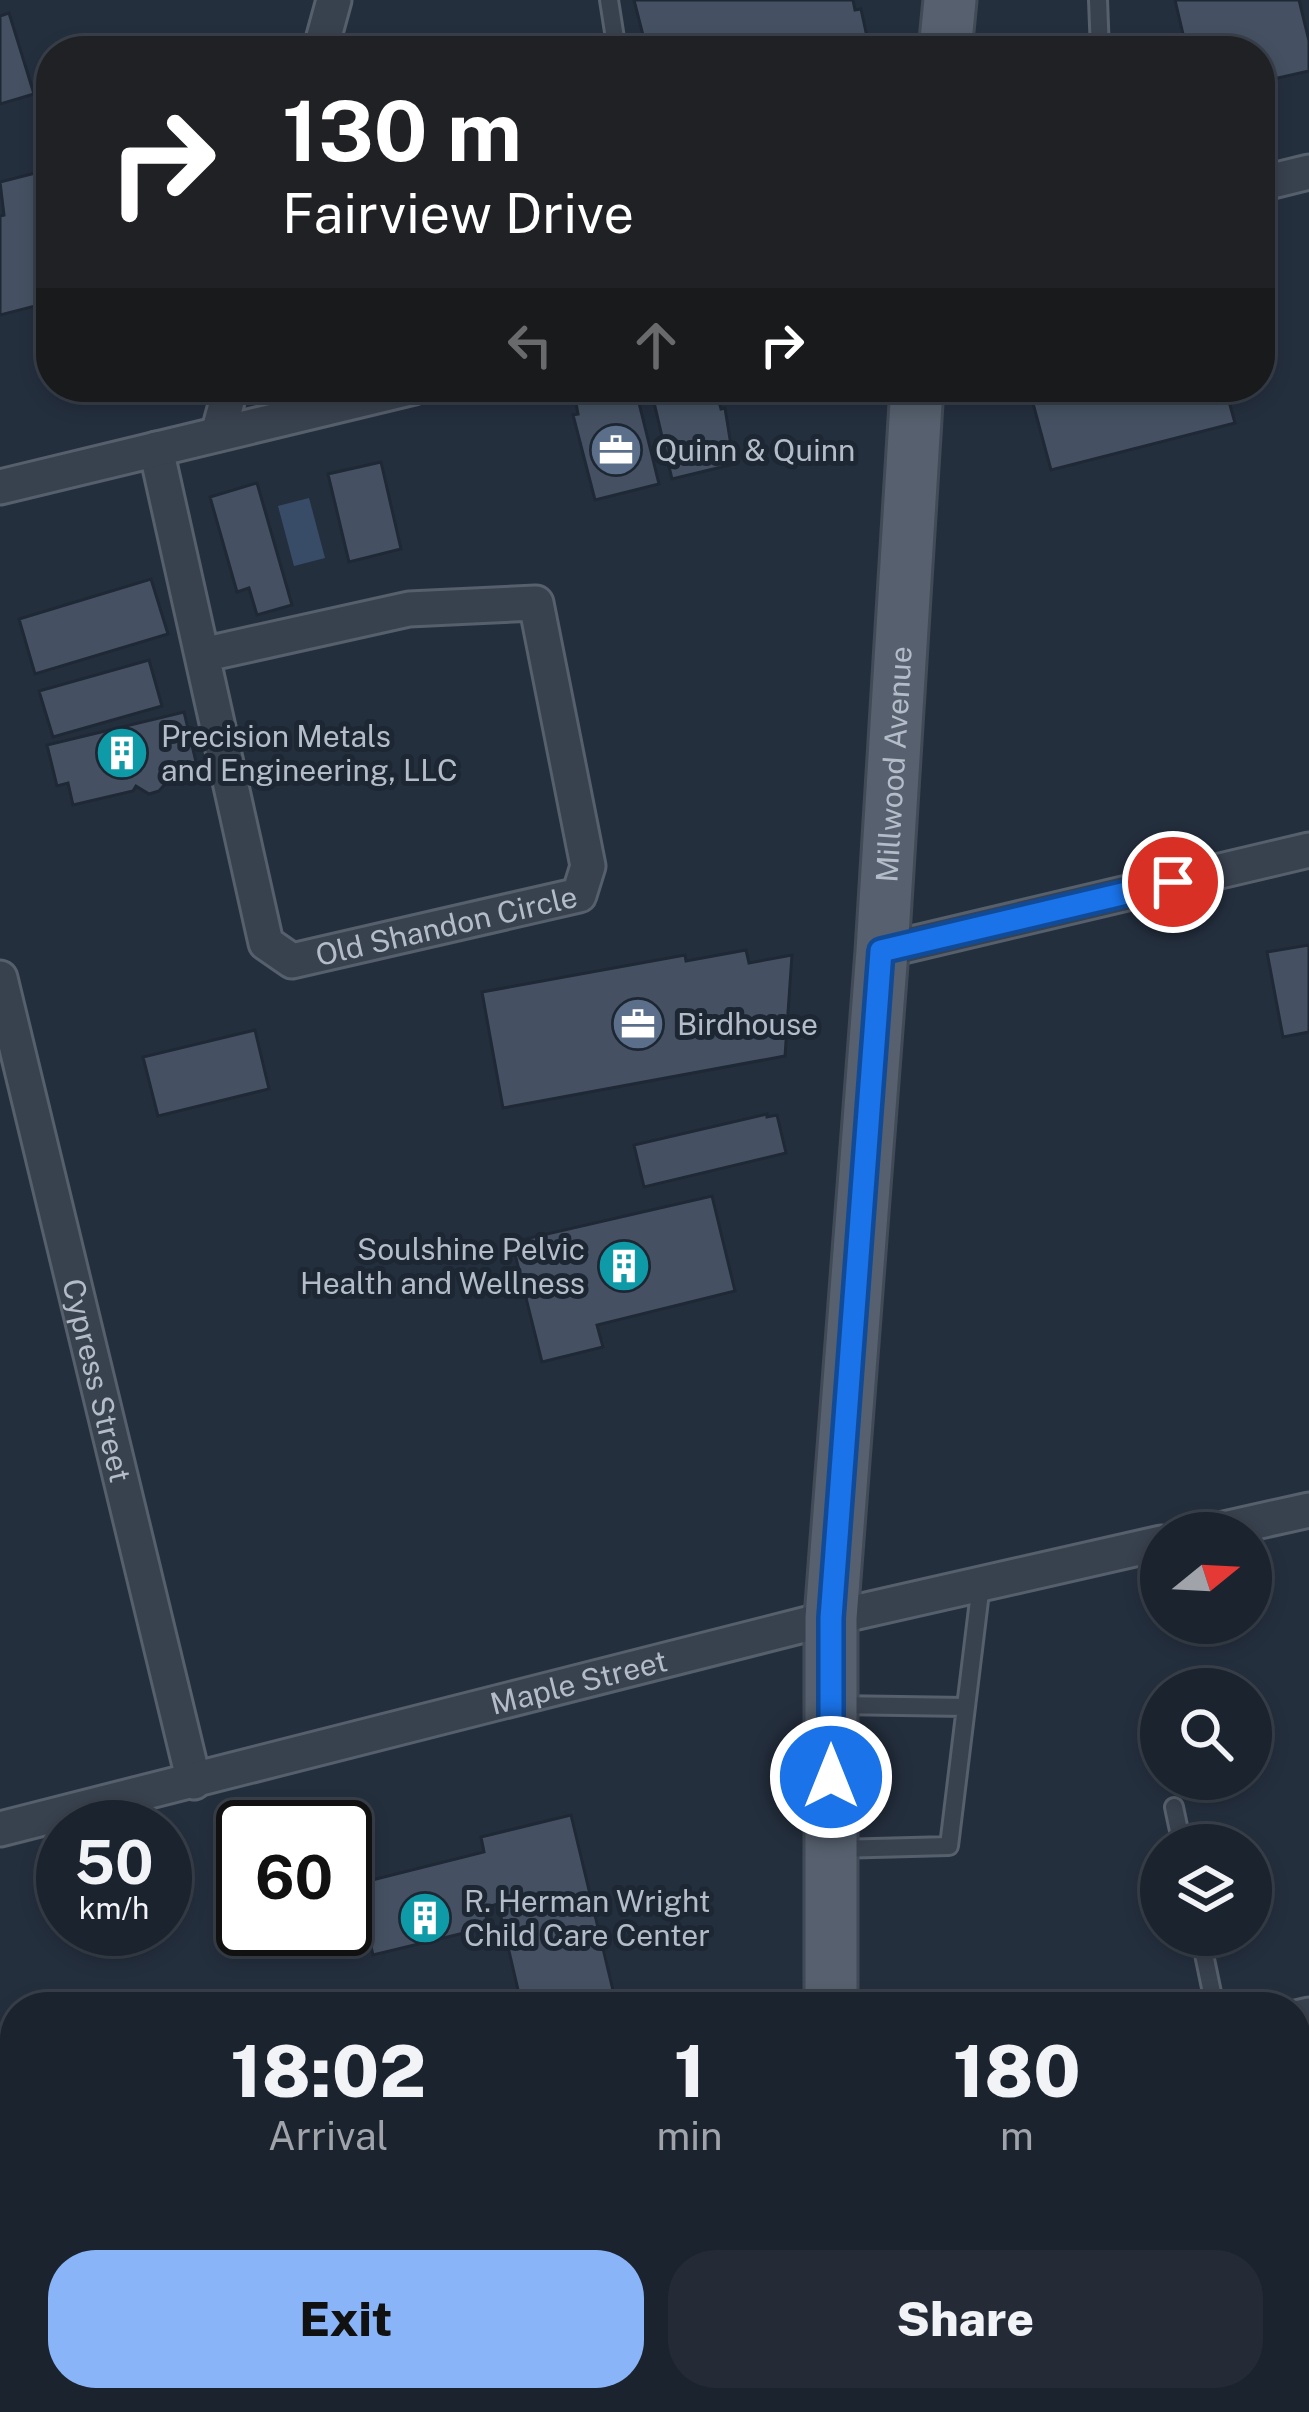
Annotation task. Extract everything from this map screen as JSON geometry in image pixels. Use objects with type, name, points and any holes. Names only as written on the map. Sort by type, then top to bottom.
[{"type":"main road","points":[[946,36],[950,0]]},
{"type":"main road","name":"Millwood Avenue","points":[[831,1992],[831,1618],[916,402]]},
{"type":"street","points":[[324,36],[334,0]]},
{"type":"street","points":[[1275,180],[1309,172]]},
{"type":"street","points":[[218,434],[227,402]]},
{"type":"street","points":[[0,487],[351,402]]},
{"type":"street","name":"Old Shandon Circle","points":[[156,449],[266,943],[292,962],[579,895],[589,866],[536,604],[410,609],[202,655]]},
{"type":"street","points":[[881,951],[1309,850]]},
{"type":"street","name":"Cypress Street","points":[[0,978],[194,1782]]},
{"type":"street","points":[[1272,1518],[1309,1510]]},
{"type":"street","name":"Maple Street","points":[[0,1829],[831,1618],[1140,1548]]},
{"type":"lane","points":[[609,0],[614,36]]},
{"type":"lane","points":[[1098,0],[1099,36]]},
{"type":"lane","points":[[831,1850],[949,1846],[981,1584]]},
{"type":"lane","points":[[831,1705],[966,1707]]},
{"type":"lane","points":[[1174,1807],[1178,1824]]},
{"type":"lane","points":[[1204,1956],[1212,1992]]},
{"type":"water","points":[[309,498],[325,558],[294,566],[278,506]]},
{"type":"building","points":[[634,0],[853,0],[855,10],[861,9],[867,36],[658,36],[643,36]]},
{"type":"building","points":[[1175,0],[1299,0],[1309,41],[1309,71],[1275,79],[1275,36],[1183,36]]},
{"type":"building","points":[[9,13],[34,94],[0,104],[0,16]]},
{"type":"building","points":[[36,173],[36,306],[0,315],[0,216],[4,215],[0,182]]},
{"type":"building","name":"Quinn & Quinn","points":[[639,402],[659,484],[595,500],[573,415],[578,414],[576,403]]},
{"type":"building","points":[[654,402],[719,402],[725,408],[734,464],[672,479]]},
{"type":"building","points":[[1033,402],[1229,402],[1235,423],[1051,470]]},
{"type":"building","points":[[381,462],[401,549],[349,562],[328,474]]},
{"type":"building","points":[[257,483],[292,605],[257,615],[249,588],[237,592],[210,497]]},
{"type":"building","points":[[151,579],[168,634],[35,674],[19,619]]},
{"type":"building","points":[[149,660],[162,706],[53,737],[39,691]]},
{"type":"building","name":"Precision Metals and Engineering, LLC","points":[[184,712],[196,762],[170,768],[172,776],[159,791],[149,794],[136,786],[133,791],[73,805],[68,783],[57,786],[47,745]]},
{"type":"building","points":[[1309,945],[1309,1032],[1283,1037],[1267,952]]},
{"type":"building","name":"Birdhouse","points":[[746,950],[749,963],[792,955],[785,1056],[503,1108],[482,992],[685,955],[686,961]]},
{"type":"building","points":[[255,1030],[269,1089],[158,1116],[143,1057]]},
{"type":"building","points":[[777,1115],[786,1153],[644,1187],[634,1145]]},
{"type":"building","name":"Soulshine Pelvic Health and Wellness","points":[[712,1196],[735,1291],[597,1325],[603,1347],[542,1362],[512,1242]]},
{"type":"building","name":"R. Herman Wright Child Care Center","points":[[571,1815],[613,1992],[519,1992],[498,1904],[484,1908],[489,1927],[373,1955],[372,1880],[484,1852],[481,1837]]},
{"type":"place","name":"Quinn & Quinn","points":[[616,450]]},
{"type":"place","name":"Precision Metals and Engineering, LLC","points":[[122,753]]},
{"type":"place","name":"Birdhouse","points":[[638,1024]]},
{"type":"place","name":"Soulshine Pelvic Health and Wellness","points":[[624,1266]]},
{"type":"place","name":"R. Herman Wright Child Care Center","points":[[425,1918]]},
{"type":"route","points":[[831,1777],[831,1618],[881,951],[1173,882]]}]
